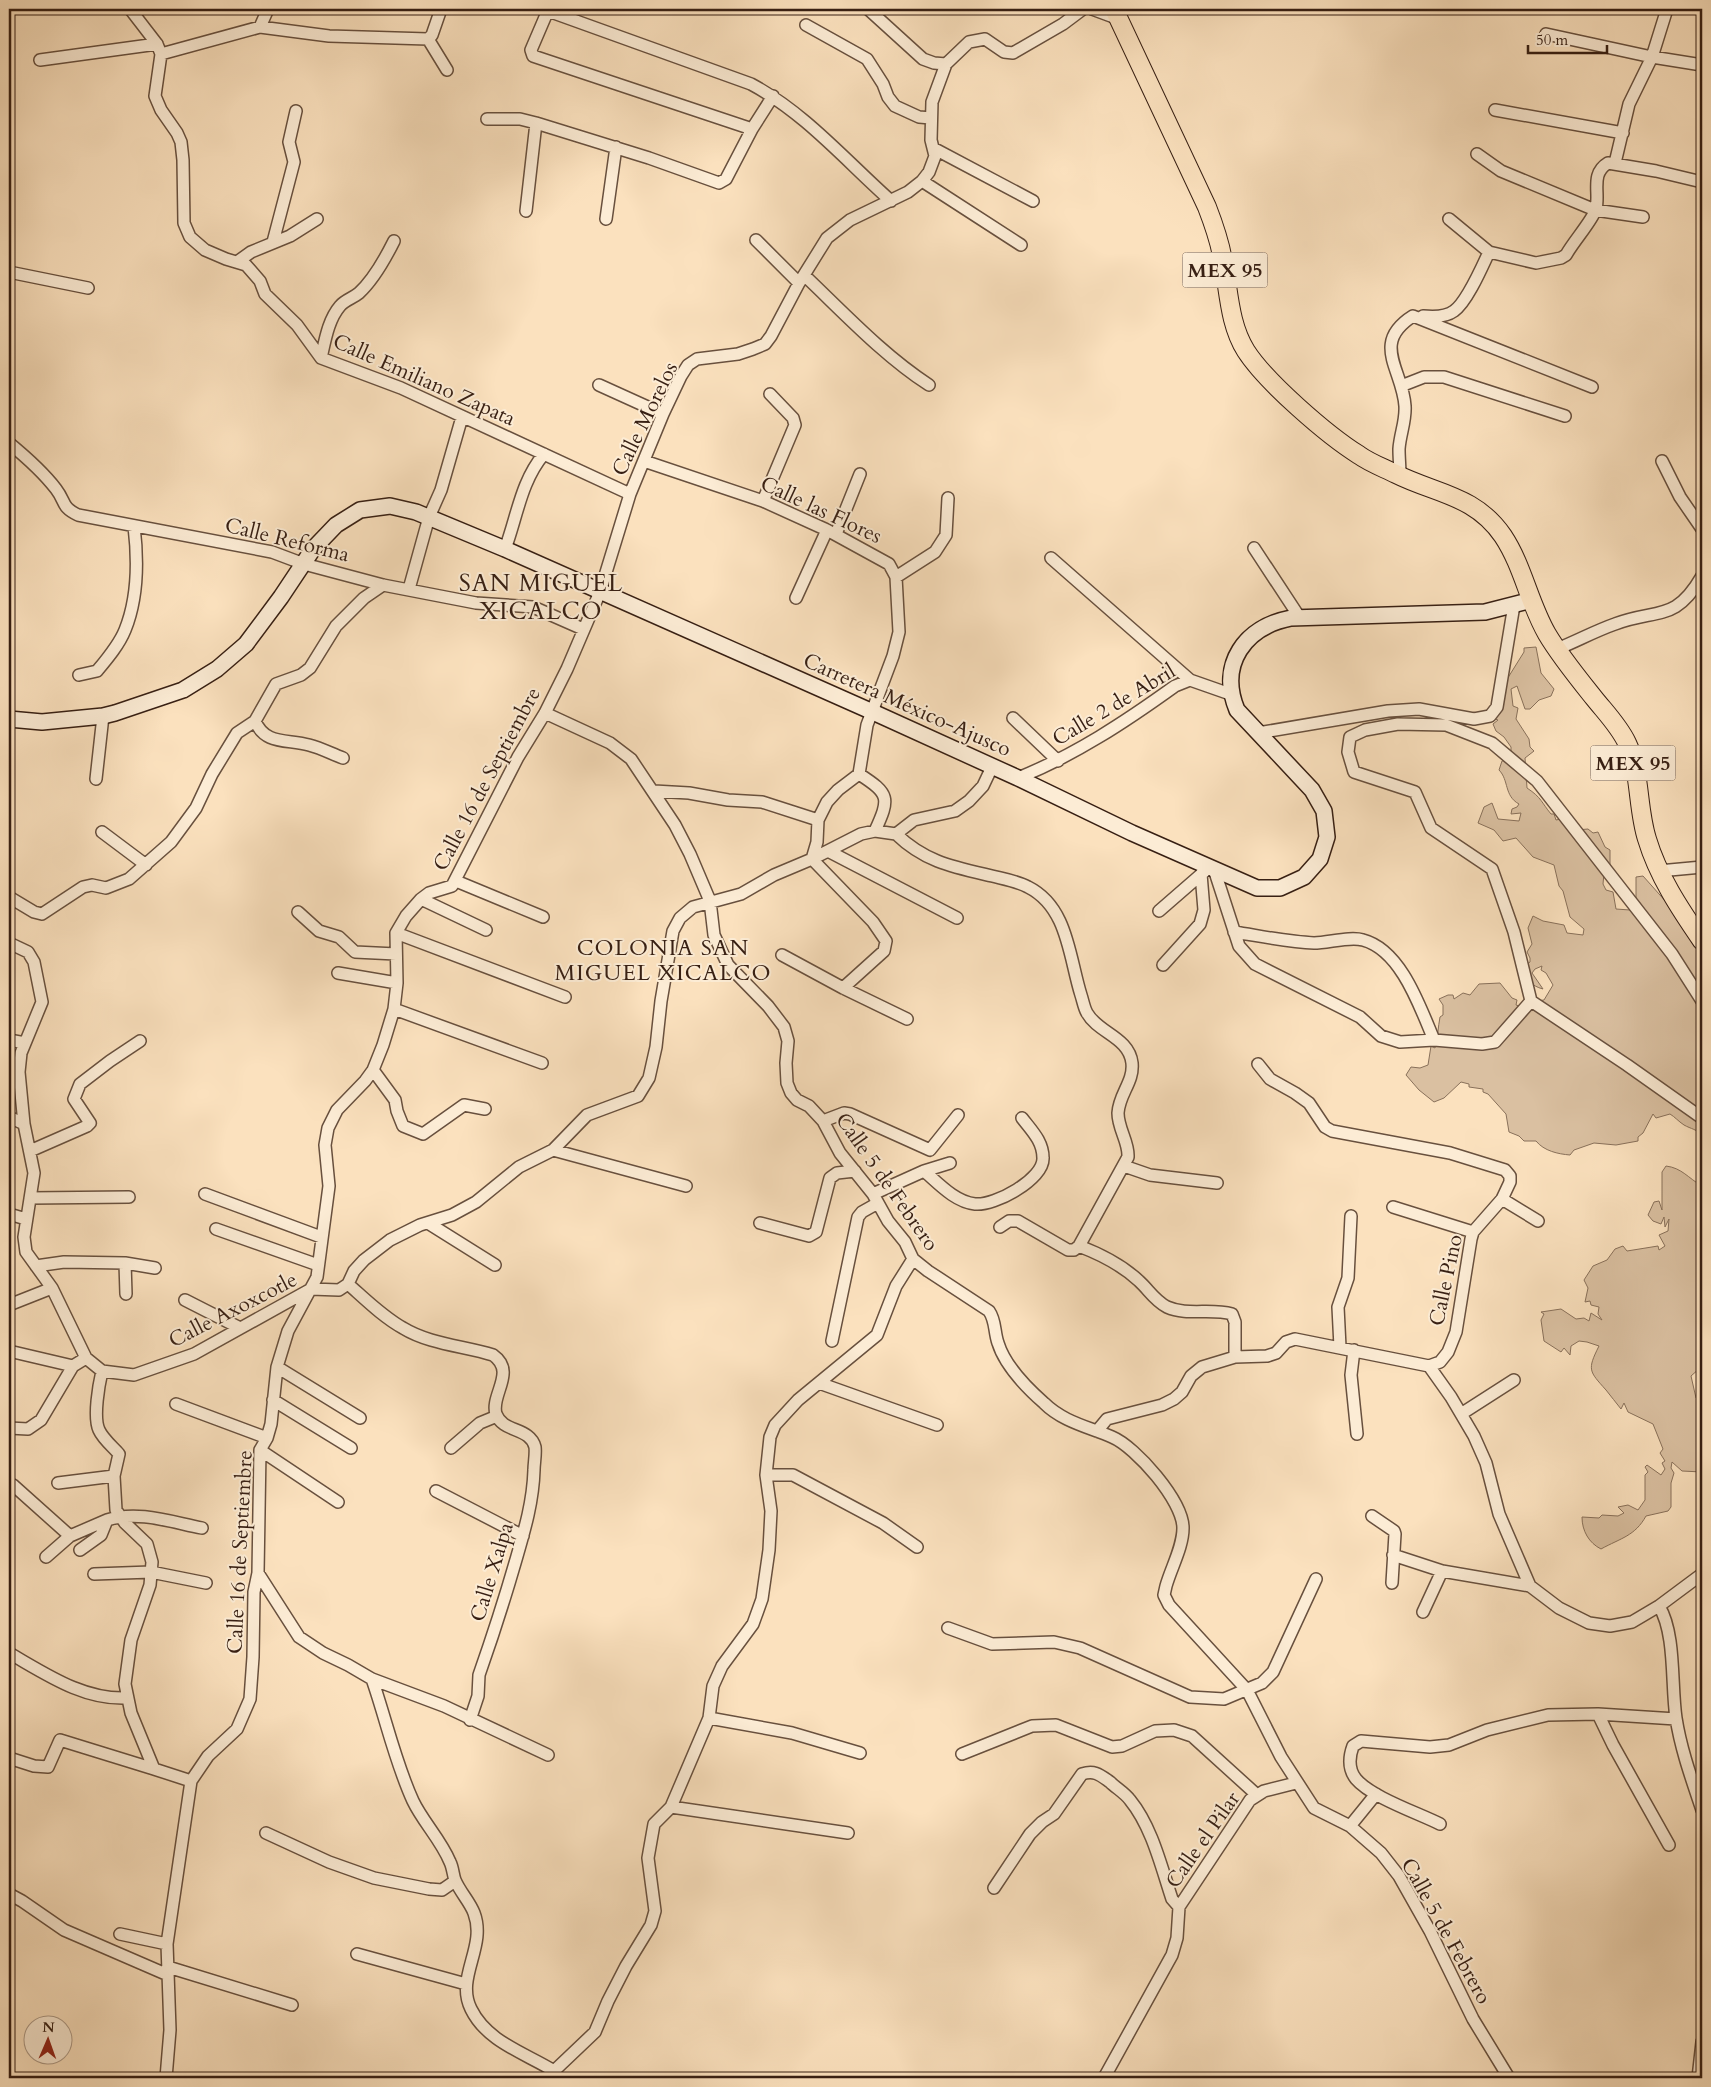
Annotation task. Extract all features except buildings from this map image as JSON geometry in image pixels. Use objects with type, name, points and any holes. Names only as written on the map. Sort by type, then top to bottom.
[{"type":"main road","name":"MEX 95","points":[[1116,14],[1215,229],[1224,261],[1231,310],[1245,349],[1257,366],[1276,385],[1341,443],[1359,456],[1400,476],[1452,495],[1482,512],[1503,537],[1522,573],[1547,633],[1628,744],[1633,759],[1646,838],[1659,871],[1673,897],[1701,939]]},
{"type":"main road","name":"Carretera México-Ajusco","points":[[9,719],[42,722],[103,716],[183,690],[217,669],[246,644],[282,598],[313,549],[336,525],[360,510],[390,506],[429,517],[873,712],[1018,778],[1208,870],[1258,888],[1280,888],[1304,877],[1320,859],[1327,837],[1324,811],[1312,790],[1237,710],[1230,694]]},
{"type":"main road","points":[[1230,694],[1232,666],[1241,646],[1266,626],[1283,620],[1485,612],[1532,600]]},
{"type":"street","points":[[130,9],[159,49]]},
{"type":"street","points":[[260,27],[268,9]]},
{"type":"street","points":[[40,60],[159,49],[260,27],[328,36],[428,39],[432,36],[441,9]]},
{"type":"street","points":[[868,9],[923,59],[934,63],[946,64]]},
{"type":"street","points":[[1021,245],[922,182],[929,172],[935,156],[931,140],[932,102],[946,64],[969,42],[985,39],[1004,52],[1013,53],[1063,24],[1083,9]]},
{"type":"street","points":[[1092,9],[1116,14]]},
{"type":"street","points":[[1615,163],[1629,104],[1652,57],[1667,9]]},
{"type":"street","points":[[752,129],[534,56],[531,50],[546,15],[552,12],[751,84],[773,96],[830,142],[891,201]]},
{"type":"street","points":[[806,25],[867,59],[895,106],[919,117],[931,118]]},
{"type":"street","points":[[1546,34],[1652,57],[1702,65]]},
{"type":"street","points":[[428,39],[447,70]]},
{"type":"street","name":"Calle Emiliano Zapata","points":[[159,49],[155,96],[161,110],[181,142],[184,223],[190,237],[204,250],[226,260],[246,265],[260,281],[265,294],[297,325],[321,358],[401,388],[630,494]]},
{"type":"street","points":[[487,119],[520,119],[536,123],[616,147],[719,183],[726,179],[752,129],[773,96]]},
{"type":"street","points":[[1496,110],[1623,133]]},
{"type":"street","points":[[273,242],[294,162],[289,142],[296,111]]},
{"type":"street","points":[[526,211],[536,123]]},
{"type":"street","points":[[606,218],[616,147]]},
{"type":"street","points":[[933,148],[1033,201]]},
{"type":"street","points":[[1477,154],[1501,171],[1596,210],[1643,217]]},
{"type":"street","points":[[1449,219],[1489,252],[1536,262],[1561,258],[1566,255],[1596,210],[1599,170],[1608,163],[1702,182]]},
{"type":"street","name":"Calle Morelos","points":[[600,592],[630,494],[663,414],[688,365],[697,359],[738,354],[765,344],[827,238],[836,229],[850,220],[891,201],[922,182]]},
{"type":"street","points":[[237,262],[273,242],[290,236],[317,219]]},
{"type":"street","points":[[756,240],[911,374],[929,385]]},
{"type":"street","points":[[321,358],[329,326],[339,307],[359,293],[383,264],[394,241]]},
{"type":"street","points":[[1400,476],[1399,447],[1405,421],[1405,404],[1401,386],[1393,368],[1391,343],[1395,332],[1403,322],[1413,316],[1437,317],[1455,311],[1472,288],[1489,252]]},
{"type":"street","points":[[9,272],[88,288]]},
{"type":"street","points":[[1413,316],[1592,387]]},
{"type":"street","points":[[1401,386],[1424,376],[1444,377],[1565,416]]},
{"type":"street","points":[[599,385],[663,414]]},
{"type":"street","points":[[763,501],[795,425],[793,418],[770,394]]},
{"type":"street","points":[[409,590],[429,517],[441,490],[462,417]]},
{"type":"street","name":"Calle Reforma","points":[[9,443],[28,459],[57,490],[67,510],[78,515],[272,552],[304,564],[383,585],[476,603],[533,607],[583,629]]},
{"type":"street","points":[[505,550],[517,508],[534,465],[544,454]]},
{"type":"street","name":"Calle las Flores","points":[[644,461],[763,501],[831,532],[889,564],[896,577]]},
{"type":"street","points":[[1662,461],[1680,497],[1702,529]]},
{"type":"street","points":[[796,598],[860,474]]},
{"type":"street","points":[[812,859],[817,842],[818,820],[833,796],[859,774],[864,739],[892,656],[898,632],[896,577],[935,552],[946,535],[948,498]]},
{"type":"street","points":[[79,675],[97,672],[125,631],[134,599],[137,551],[134,526]]},
{"type":"street","points":[[1254,548],[1300,618]]},
{"type":"street","points":[[1051,558],[1190,680]]},
{"type":"street","points":[[1557,649],[1615,624],[1669,611],[1684,601],[1702,576]]},
{"type":"street","points":[[9,897],[34,912],[42,914],[83,887],[92,885],[106,888],[114,886],[129,879],[146,865],[171,842],[196,808],[212,774],[237,732],[255,721],[276,684],[301,675],[310,668],[336,626],[364,598],[383,585]]},
{"type":"street","name":"Calle 16 de Septiembre","points":[[191,1781],[208,1756],[237,1729],[250,1699],[254,1592],[258,1573],[260,1450],[267,1438],[271,1424],[277,1367],[288,1331],[316,1277],[328,1186],[325,1145],[328,1128],[337,1110],[373,1070],[394,1009],[397,983],[396,934],[406,916],[421,899],[429,893],[449,888],[456,881],[518,757],[545,712],[567,669],[600,592]]},
{"type":"street","points":[[1258,733],[1388,711],[1419,709],[1474,719],[1490,716],[1497,707],[1514,605]]},
{"type":"street","name":"Calle 2 de Abril","points":[[1018,778],[1089,745],[1175,686],[1190,680],[1230,694]]},
{"type":"street","name":"Calle 5 de Febrero","points":[[545,712],[610,743],[631,759],[654,791],[675,825],[710,901],[714,935],[728,965],[768,1006],[784,1027],[788,1041],[786,1062],[787,1083],[790,1093],[797,1100],[809,1106],[823,1120],[840,1153],[876,1198],[888,1221],[906,1242],[913,1258],[928,1271],[989,1311],[993,1316],[998,1343],[1006,1359],[1029,1389],[1046,1406],[1070,1421],[1126,1444],[1150,1470],[1176,1504],[1183,1528],[1164,1595],[1169,1605],[1247,1690],[1296,1783],[1314,1808],[1350,1826],[1381,1853],[1399,1876],[1430,1932],[1473,2019],[1509,2078]]},
{"type":"street","points":[[96,779],[103,716]]},
{"type":"street","points":[[1013,718],[1058,761]]},
{"type":"street","points":[[255,721],[259,731],[265,736],[310,745],[343,758]]},
{"type":"street","points":[[1702,1001],[1672,954],[1538,781],[1492,743],[1446,725],[1398,724],[1365,730],[1350,738],[1348,752],[1354,772],[1416,792],[1431,828],[1492,868],[1514,932],[1531,1001],[1702,1118]]},
{"type":"street","points":[[896,834],[914,820],[955,811],[969,801],[982,786],[992,767]]},
{"type":"street","points":[[859,774],[875,784],[886,800],[875,831]]},
{"type":"street","points":[[654,791],[689,793],[728,800],[762,802],[818,820]]},
{"type":"street","points":[[451,1448],[480,1423],[497,1416],[495,1412],[503,1372],[500,1360],[493,1355],[437,1341],[404,1329],[380,1312],[348,1284],[354,1271],[390,1240],[428,1222],[452,1215],[476,1202],[519,1168],[553,1150],[587,1115],[638,1096],[649,1078],[656,1047],[661,1001],[673,931],[680,918],[693,908],[710,901],[741,894],[774,875],[812,859],[861,834],[875,831],[896,834],[911,848],[930,858],[1028,887],[1048,902],[1060,921],[1070,948],[1074,975],[1087,1012],[1094,1023],[1116,1037],[1126,1048],[1132,1062],[1131,1080],[1121,1097],[1118,1113],[1120,1127],[1129,1149],[1128,1157],[1079,1246],[1074,1250],[1068,1250],[1018,1221],[1009,1221],[1000,1227]]},
{"type":"street","points":[[102,832],[146,865]]},
{"type":"street","points":[[828,851],[957,918]]},
{"type":"street","points":[[812,859],[873,922],[886,941],[884,951],[843,988]]},
{"type":"street","points":[[1659,871],[1702,867]]},
{"type":"street","points":[[1159,911],[1208,870]]},
{"type":"street","points":[[1208,870],[1240,946],[1255,964],[1360,1017],[1381,1036],[1400,1042],[1434,1040],[1482,1044],[1495,1042],[1531,1001]]},
{"type":"street","points":[[1162,965],[1200,924],[1204,910],[1208,870]]},
{"type":"street","points":[[456,881],[543,917]]},
{"type":"street","points":[[421,899],[486,930]]},
{"type":"street","points":[[298,912],[319,931],[339,937],[356,952],[396,954]]},
{"type":"street","points":[[1234,932],[1314,943],[1362,939],[1380,947],[1394,960],[1420,1008],[1434,1040]]},
{"type":"street","points":[[396,934],[565,997]]},
{"type":"street","points":[[9,943],[28,952],[34,962],[42,1002],[25,1043],[19,1072],[24,1124],[34,1173],[24,1237],[26,1252],[52,1288],[86,1358],[102,1371],[98,1387],[97,1424],[99,1431],[119,1454],[114,1476],[114,1504],[118,1516],[147,1544],[150,1551],[150,1585],[131,1640],[127,1665],[127,1698],[130,1713],[154,1769]]},
{"type":"street","points":[[782,955],[843,988],[907,1019]]},
{"type":"street","points":[[338,973],[397,983]]},
{"type":"street","points":[[394,1009],[542,1063]]},
{"type":"street","points":[[9,1040],[25,1043]]},
{"type":"street","points":[[30,1151],[90,1123],[74,1099],[80,1084],[140,1041]]},
{"type":"street","points":[[1258,1064],[1270,1080],[1295,1093],[1309,1103],[1325,1127],[1332,1131],[1450,1153],[1505,1170],[1510,1176],[1510,1182],[1502,1199],[1538,1221]]},
{"type":"street","points":[[373,1070],[395,1100],[403,1126],[423,1134],[464,1105],[485,1109]]},
{"type":"street","points":[[823,1120],[844,1113],[850,1114],[930,1150],[958,1115]]},
{"type":"street","points":[[9,1118],[24,1124]]},
{"type":"street","points":[[924,1171],[944,1189],[967,1202],[977,1204],[1012,1194],[1040,1172],[1043,1159],[1041,1142],[1022,1118]]},
{"type":"street","points":[[553,1150],[686,1186]]},
{"type":"street","points":[[832,1341],[858,1217],[876,1198],[924,1171],[950,1163]]},
{"type":"street","points":[[1124,1166],[1150,1176],[1217,1183]]},
{"type":"street","points":[[760,1223],[809,1236],[816,1232],[830,1178],[837,1173],[855,1172]]},
{"type":"street","points":[[205,1194],[321,1237]]},
{"type":"street","points":[[30,1198],[129,1197]]},
{"type":"street","name":"Calle Pino","points":[[1429,1366],[1440,1362],[1448,1352],[1456,1332],[1473,1232],[1502,1199]]},
{"type":"street","points":[[1393,1207],[1473,1232]]},
{"type":"street","points":[[9,1214],[26,1220]]},
{"type":"street","points":[[1340,1347],[1338,1307],[1348,1278],[1352,1216]]},
{"type":"street","points":[[428,1222],[495,1265]]},
{"type":"street","points":[[216,1229],[318,1265]]},
{"type":"street","points":[[1079,1246],[1121,1267],[1139,1281],[1156,1301],[1170,1308],[1232,1314],[1235,1322],[1235,1356]]},
{"type":"street","points":[[372,1679],[402,1775],[414,1803],[450,1862],[456,1881],[475,1914],[477,1947],[466,1984],[466,1997],[471,2010],[494,2037],[553,2075],[595,2032],[626,1966],[652,1925],[656,1912],[648,1858],[654,1824],[671,1807],[709,1718],[713,1686],[722,1666],[752,1624],[762,1599],[769,1550],[771,1511],[766,1475],[770,1437],[775,1425],[798,1400],[878,1335],[896,1286],[913,1258]]},
{"type":"street","points":[[36,1266],[64,1262],[125,1263],[155,1268]]},
{"type":"street","points":[[125,1263],[126,1294]]},
{"type":"street","name":"Calle Axoxcotle","points":[[102,1371],[134,1375],[174,1362],[194,1354],[311,1289],[339,1290],[348,1284]]},
{"type":"street","points":[[9,1305],[52,1288]]},
{"type":"street","points":[[185,1300],[240,1328]]},
{"type":"street","points":[[1097,1431],[1107,1419],[1162,1405],[1182,1392],[1191,1376],[1202,1367],[1235,1356],[1267,1356],[1276,1352],[1286,1342],[1295,1338],[1429,1366],[1474,1436],[1486,1463],[1499,1514],[1530,1586]]},
{"type":"street","points":[[1354,1350],[1351,1375],[1357,1434]]},
{"type":"street","points":[[9,1351],[73,1366]]},
{"type":"street","points":[[9,1428],[28,1429],[41,1420],[73,1366],[86,1358]]},
{"type":"street","points":[[277,1367],[360,1418]]},
{"type":"street","points":[[1461,1414],[1514,1380]]},
{"type":"street","points":[[819,1383],[937,1425]]},
{"type":"street","points":[[273,1400],[351,1448]]},
{"type":"street","points":[[176,1404],[267,1438]]},
{"type":"street","name":"Calle Xalpa","points":[[470,1720],[478,1696],[479,1675],[529,1516],[534,1482],[535,1448],[532,1441],[525,1434],[507,1428],[500,1422],[497,1416]]},
{"type":"street","points":[[260,1450],[338,1502]]},
{"type":"street","points":[[766,1475],[793,1475],[883,1523],[917,1548]]},
{"type":"street","points":[[58,1483],[114,1476]]},
{"type":"street","points":[[13,1485],[70,1536]]},
{"type":"street","points":[[436,1491],[523,1536]]},
{"type":"street","points":[[46,1557],[70,1536],[118,1516],[146,1517],[202,1528]]},
{"type":"street","points":[[1372,1516],[1394,1531],[1392,1583]]},
{"type":"street","points":[[80,1550],[101,1535],[107,1520]]},
{"type":"street","points":[[1393,1555],[1442,1571],[1530,1586],[1559,1608],[1589,1623],[1610,1626],[1632,1622],[1659,1606],[1702,1574]]},
{"type":"street","points":[[1423,1612],[1442,1571]]},
{"type":"street","points":[[94,1574],[151,1572],[206,1583]]},
{"type":"street","points":[[258,1573],[299,1638],[372,1679],[444,1706],[470,1720],[548,1755]]},
{"type":"street","points":[[948,1628],[992,1644],[1054,1642],[1080,1648],[1190,1698],[1224,1699],[1262,1683],[1273,1672],[1316,1579]]},
{"type":"street","points":[[1659,1606],[1668,1623],[1676,1719],[1687,1764],[1702,1810]]},
{"type":"street","points":[[9,1653],[68,1686],[91,1694],[127,1698]]},
{"type":"street","points":[[1440,1824],[1376,1794],[1355,1779],[1349,1762],[1353,1746],[1361,1741],[1430,1747],[1449,1745],[1487,1730],[1548,1715],[1598,1714],[1676,1719]]},
{"type":"street","points":[[1598,1714],[1613,1745],[1670,1845]]},
{"type":"street","points":[[709,1718],[792,1733],[860,1753]]},
{"type":"street","points":[[962,1754],[1032,1726],[1056,1726],[1112,1747],[1122,1746],[1155,1730],[1174,1730],[1192,1736],[1257,1796]]},
{"type":"street","points":[[9,1758],[34,1766],[48,1767],[60,1740],[191,1781],[167,1944],[170,2030],[166,2078]]},
{"type":"street","points":[[994,1888],[1030,1834],[1042,1822],[1054,1814],[1082,1774],[1097,1772],[1129,1798],[1137,1810],[1145,1825],[1172,1899],[1179,1907]]},
{"type":"street","name":"Calle el Pilar","points":[[1104,2078],[1172,1955],[1177,1938],[1179,1907],[1250,1800],[1264,1791],[1296,1783]]},
{"type":"street","points":[[1350,1826],[1376,1794]]},
{"type":"street","points":[[671,1807],[848,1833]]},
{"type":"street","points":[[266,1833],[329,1862],[374,1878],[442,1890],[456,1881]]},
{"type":"street","points":[[9,1894],[64,1930],[168,1971],[292,2005]]},
{"type":"street","points":[[120,1934],[167,1944]]},
{"type":"street","points":[[357,1954],[466,1984]]},
{"type":"street","points":[[1698,2078],[1702,2042]]},
{"type":"shaded area","points":[[1536,647],[1541,673],[1554,689],[1551,696],[1539,700],[1530,709],[1525,709],[1517,686],[1511,689],[1513,706],[1518,708],[1516,719],[1529,739],[1530,747],[1534,751],[1525,758],[1527,788],[1539,797],[1551,814],[1554,814],[1556,820],[1561,819],[1577,830],[1588,829],[1593,833],[1598,832],[1605,847],[1610,850],[1610,868],[1601,867],[1599,870],[1604,873],[1603,884],[1606,890],[1613,892],[1616,909],[1630,910],[1636,905],[1636,877],[1643,876],[1668,904],[1673,913],[1676,913],[1702,939],[1702,1136],[1670,1114],[1656,1118],[1653,1114],[1643,1133],[1638,1137],[1638,1141],[1616,1145],[1594,1143],[1574,1150],[1570,1155],[1561,1154],[1547,1150],[1536,1141],[1524,1141],[1519,1136],[1509,1132],[1506,1114],[1488,1094],[1483,1092],[1483,1089],[1469,1087],[1469,1084],[1461,1082],[1444,1098],[1434,1102],[1419,1090],[1406,1075],[1411,1067],[1420,1068],[1428,1065],[1431,1046],[1435,1048],[1440,1017],[1443,1015],[1443,1005],[1439,999],[1453,995],[1454,999],[1463,993],[1470,995],[1479,984],[1500,983],[1512,998],[1517,1000],[1516,1005],[1526,1008],[1536,1001],[1544,1000],[1553,985],[1546,973],[1541,970],[1542,966],[1535,969],[1532,973],[1543,989],[1535,986],[1530,981],[1523,967],[1530,962],[1527,952],[1532,944],[1528,928],[1533,916],[1543,921],[1564,925],[1567,933],[1583,935],[1584,929],[1570,917],[1554,865],[1533,857],[1516,838],[1503,841],[1494,830],[1478,823],[1484,807],[1492,803],[1498,819],[1519,821],[1521,813],[1511,814],[1512,809],[1519,804],[1511,797],[1499,770],[1502,761],[1506,760],[1511,754],[1511,747],[1504,737],[1496,731],[1493,724],[1498,720],[1489,717],[1499,692],[1524,652],[1524,648]]},
{"type":"shaded area","points":[[1666,1166],[1681,1171],[1702,1186],[1702,1370],[1700,1368],[1691,1376],[1696,1398],[1702,1402],[1702,1472],[1682,1471],[1672,1462],[1671,1468],[1674,1473],[1671,1483],[1671,1507],[1668,1511],[1646,1516],[1642,1523],[1632,1532],[1601,1549],[1587,1536],[1583,1527],[1582,1517],[1618,1516],[1624,1513],[1618,1507],[1628,1505],[1638,1510],[1645,1500],[1645,1475],[1648,1472],[1645,1467],[1647,1465],[1661,1475],[1665,1469],[1662,1463],[1665,1461],[1660,1453],[1663,1449],[1653,1424],[1628,1412],[1624,1403],[1621,1409],[1593,1374],[1591,1365],[1599,1346],[1579,1341],[1571,1346],[1570,1355],[1564,1348],[1561,1352],[1544,1341],[1541,1320],[1544,1314],[1541,1312],[1561,1309],[1576,1319],[1584,1318],[1589,1321],[1591,1313],[1602,1320],[1598,1314],[1599,1307],[1591,1305],[1590,1301],[1585,1302],[1588,1288],[1584,1280],[1593,1266],[1607,1260],[1615,1249],[1623,1246],[1627,1251],[1658,1246],[1659,1250],[1665,1246],[1659,1235],[1668,1231],[1669,1219],[1665,1227],[1664,1217],[1661,1224],[1653,1221],[1648,1215],[1654,1202],[1659,1201],[1662,1210],[1662,1172]]},
{"type":"district","name":"SAN MIGUEL XICALCO","points":[[541,597]]},
{"type":"district","name":"COLONIA SAN MIGUEL XICALCO","points":[[663,960]]}]
